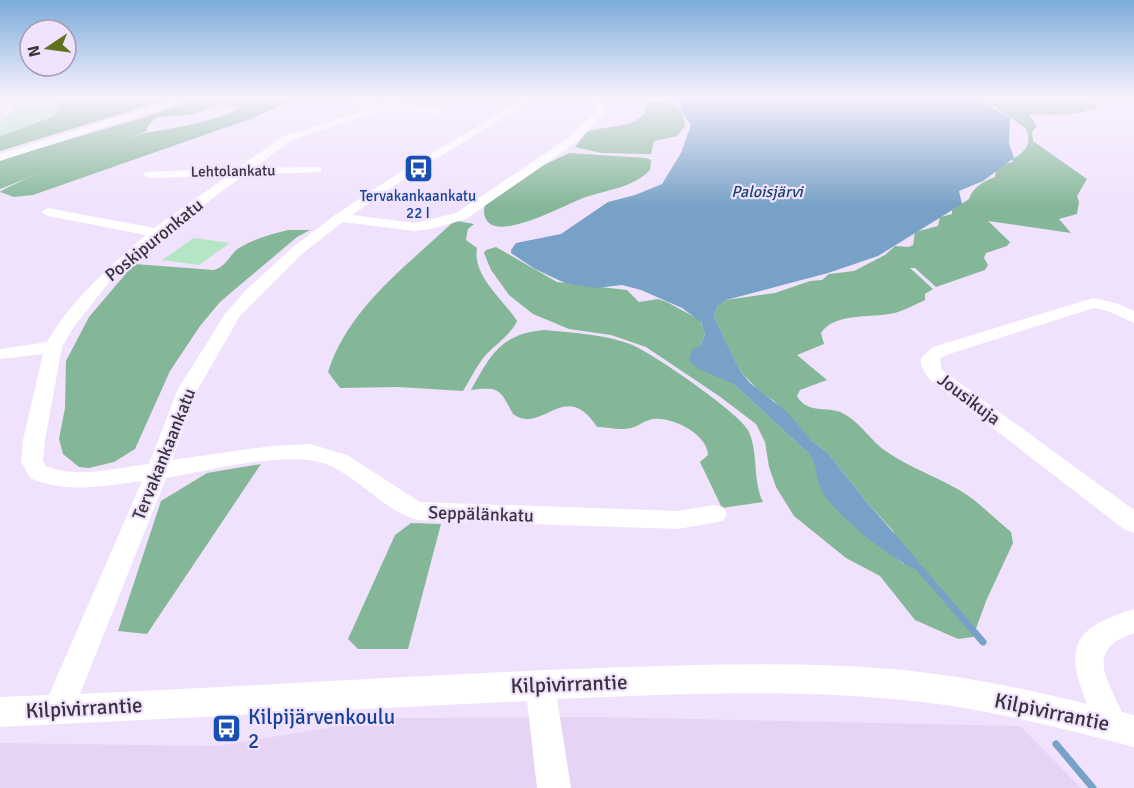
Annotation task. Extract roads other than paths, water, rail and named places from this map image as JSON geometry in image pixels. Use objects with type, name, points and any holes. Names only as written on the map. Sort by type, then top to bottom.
[{"type":"street","points":[[0,158],[76,134]]},
{"type":"street","name":"Poskipuronkatu","points":[[157,471],[74,480],[45,476],[38,472],[32,461],[34,440],[53,347],[65,326],[116,267],[156,233],[242,171],[285,136],[293,134]]},
{"type":"street","name":"Tervakankaankatu","points":[[58,710],[157,471],[188,389],[233,314],[298,250],[340,218],[412,169],[472,134]]},
{"type":"street","points":[[340,218],[409,228],[431,225],[461,216],[572,141],[579,134]]},
{"type":"street","points":[[285,136],[321,140]]},
{"type":"street","name":"Lehtolankatu","points":[[149,174],[317,170]]},
{"type":"street","points":[[48,212],[156,233]]},
{"type":"street","name":"Jousikuja","points":[[1134,318],[1113,307],[1093,303],[933,352],[929,358],[929,367],[935,374],[1134,523]]},
{"type":"street","points":[[0,354],[53,347]]},
{"type":"street","name":"Seppälänkatu","points":[[157,471],[277,452],[309,452],[333,456],[351,466],[400,504],[417,511],[446,514],[678,520],[715,514]]},
{"type":"street","points":[[1123,728],[1089,667],[1088,655],[1096,638],[1104,631],[1134,621]]},
{"type":"street","name":"Kilpivirrantie","points":[[0,712],[679,679],[839,681],[894,684],[1029,705],[1123,728]]},
{"type":"street","points":[[541,685],[554,788]]},
{"type":"water","name":"Paloisjärvi","points":[[688,134],[1009,134],[1009,143],[1014,158],[983,181],[959,191],[962,204],[878,256],[828,273],[726,300],[717,307],[714,317],[741,372],[750,383],[787,412],[812,441],[828,453],[919,562],[915,569],[876,544],[834,507],[824,495],[809,454],[735,385],[697,368],[689,360],[692,350],[701,345],[705,334],[701,322],[682,308],[641,290],[622,285],[596,288],[565,283],[535,269],[511,253],[516,243],[561,234],[608,202],[635,195],[662,184],[681,153]]},
{"type":"waterway","points":[[918,567],[921,571]]},
{"type":"waterway","points":[[920,569],[983,642]]},
{"type":"waterway","points":[[1056,744],[1093,788]]},
{"type":"place","name":"Tervakankaankatu 22 I","points":[[418,169]]},
{"type":"place","name":"Kilpijärvenkoulu 2","points":[[227,729]]}]
